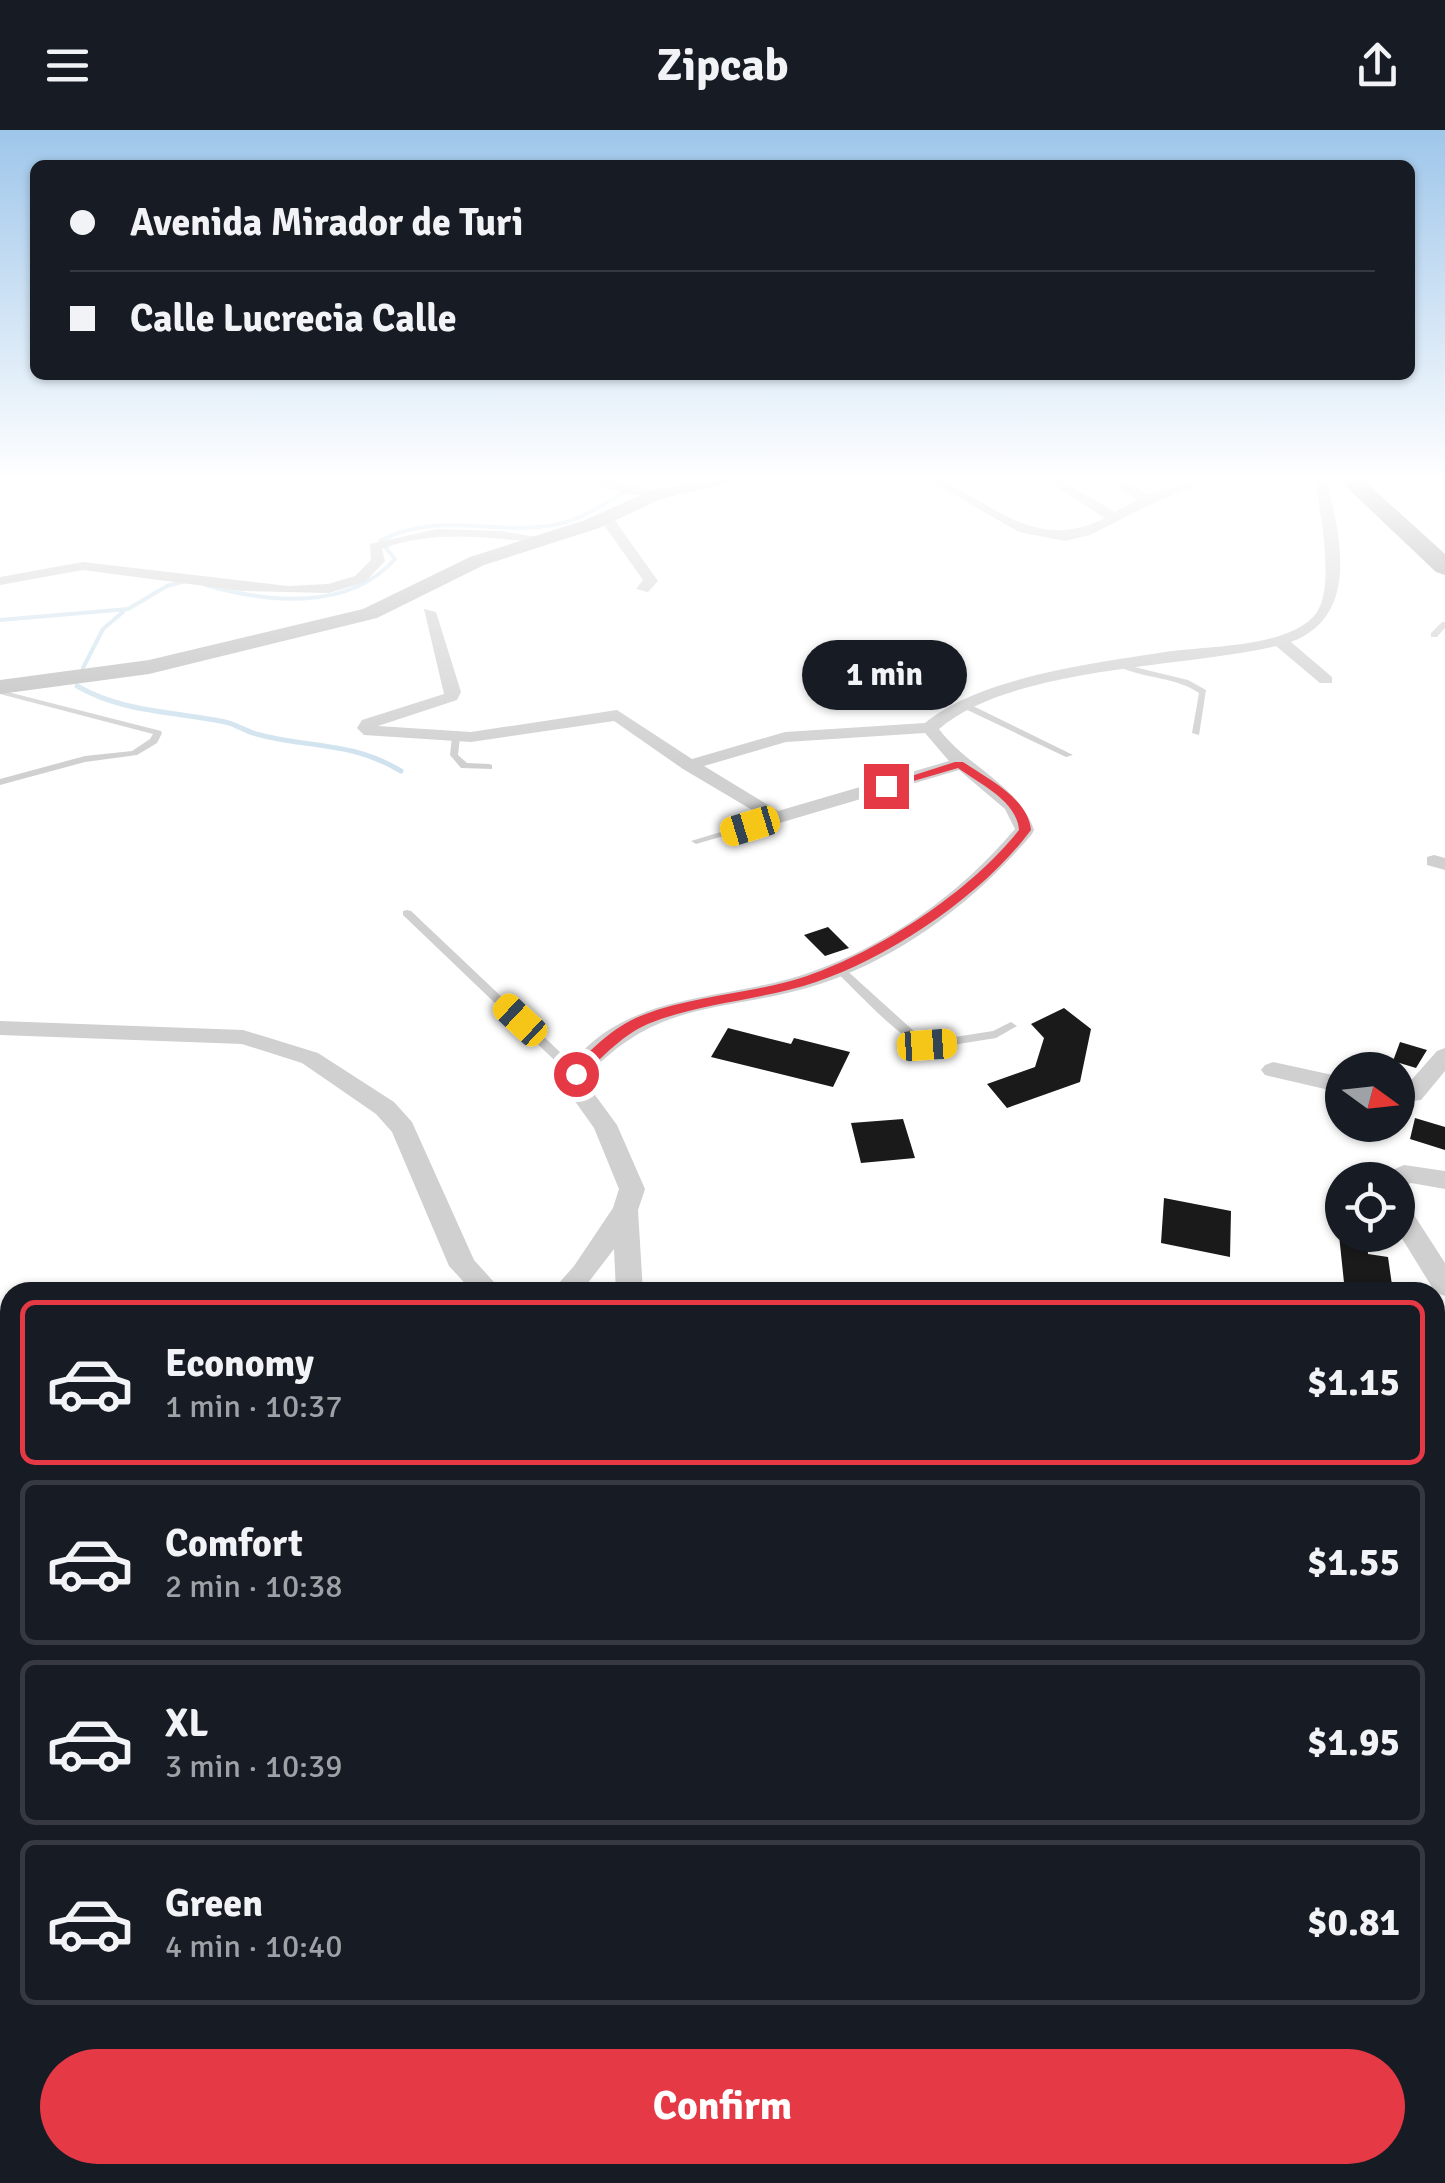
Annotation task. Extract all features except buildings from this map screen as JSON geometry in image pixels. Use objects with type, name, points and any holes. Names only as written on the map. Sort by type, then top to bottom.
[{"type":"main road","points":[[0,689],[149,667],[370,614],[450,573]]},
{"type":"street","points":[[0,580],[41,573]]},
{"type":"street","points":[[151,573],[238,586],[318,590],[347,585],[370,573]]},
{"type":"street","points":[[643,588],[651,580],[646,573]]},
{"type":"street","points":[[689,765],[785,737],[930,728],[962,704],[1003,690],[1187,653],[1280,641],[1316,624],[1327,610],[1327,573]]},
{"type":"street","points":[[429,612],[453,692],[450,697],[366,728],[456,737],[618,716],[776,818],[959,764]]},
{"type":"street","points":[[1280,641],[1326,680]]},
{"type":"street","points":[[456,737],[474,726],[496,721]]},
{"type":"street","points":[[575,1282],[625,1210],[632,1188],[605,1124],[584,1097],[576,1074],[604,1046],[646,1019],[810,980],[875,952],[970,886],[1008,852],[1025,830],[1024,817],[1005,796],[959,764],[930,728]]},
{"type":"street","points":[[0,1028],[243,1038],[310,1058],[386,1108],[404,1128],[463,1266],[480,1282]]},
{"type":"street","points":[[1415,1092],[1445,1056]]},
{"type":"street","points":[[1274,1070],[1325,1081]]},
{"type":"street","points":[[1415,1174],[1445,1180]]},
{"type":"street","points":[[625,1210],[629,1282]]},
{"type":"street","points":[[1415,1238],[1443,1282]]},
{"type":"lane","points":[[1434,635],[1445,624]]},
{"type":"lane","points":[[1126,666],[1142,676],[1186,682],[1203,692],[1196,733]]},
{"type":"lane","points":[[0,689],[158,733],[154,741],[134,753],[85,758],[0,782]]},
{"type":"lane","points":[[962,704],[1069,755]]},
{"type":"lane","points":[[456,737],[454,755],[464,766],[489,768]]},
{"type":"lane","points":[[696,841],[776,818]]},
{"type":"lane","points":[[407,913],[576,1074]]},
{"type":"lane","points":[[839,969],[927,1045],[996,1034],[1011,1026]]},
{"type":"waterway","points":[[206,585],[255,596],[306,598],[355,588],[380,573]]},
{"type":"waterway","points":[[0,620],[128,609],[167,586],[182,582]]},
{"type":"waterway","points":[[83,668],[103,629],[123,612]]},
{"type":"waterway","points":[[77,686],[131,706],[225,722],[273,738],[364,754],[401,771]]},
{"type":"route","points":[[576,1074],[623,1031],[646,1019],[810,980],[875,952],[970,886],[1008,852],[1025,830],[1024,817],[1005,796],[959,764],[886,786]]}]
